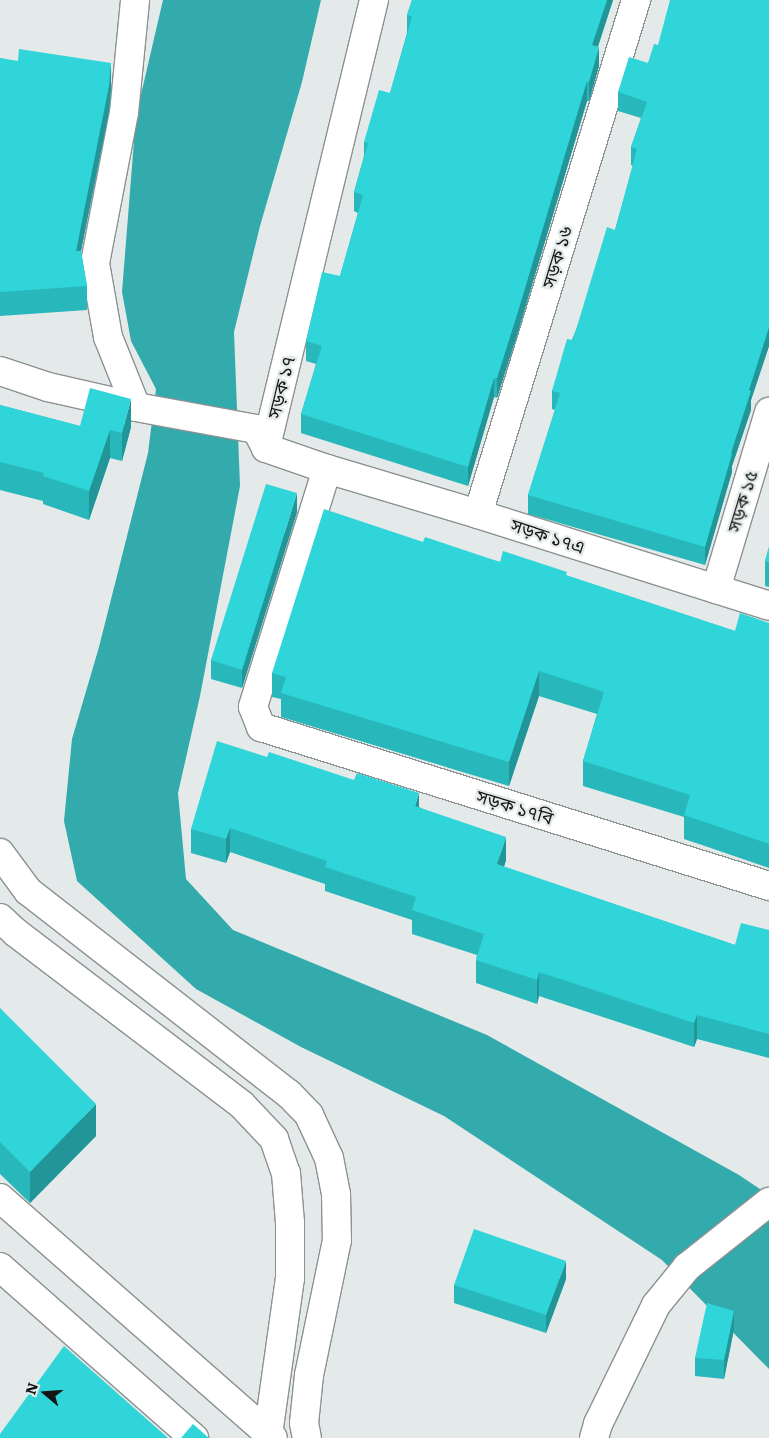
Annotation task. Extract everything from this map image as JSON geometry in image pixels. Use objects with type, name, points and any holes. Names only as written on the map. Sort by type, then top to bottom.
[{"type":"street","points":[[136,0],[124,113],[95,263],[108,337],[141,408]]},
{"type":"street","name":"সড়ক ১৭","points":[[261,439],[374,0]]},
{"type":"street","name":"সড়ক ১৬","points":[[478,514],[636,0]]},
{"type":"street","points":[[0,371],[48,388],[141,408],[261,439],[327,469]]},
{"type":"street","name":"সড়ক ১৫","points":[[716,589],[769,412]]},
{"type":"street","name":"সড়ক ১৭এ","points":[[327,469],[478,514],[769,606]]},
{"type":"street","name":"সড়ক ১৭বি","points":[[327,469],[253,707],[261,727],[769,886]]},
{"type":"street","points":[[0,853],[28,890],[289,1094],[309,1115],[329,1158],[336,1194],[338,1240],[309,1375],[304,1423],[307,1438]]},
{"type":"street","points":[[0,918],[15,932],[242,1105],[274,1139],[286,1173],[290,1223],[290,1278],[271,1436]]},
{"type":"street","points":[[0,1198],[271,1436]]},
{"type":"street","points":[[594,1438],[598,1424],[656,1305],[688,1267],[769,1202]]},
{"type":"street","points":[[0,1267],[194,1438]]},
{"type":"water","points":[[163,0],[321,0],[302,82],[260,226],[234,332],[240,486],[200,696],[178,793],[186,879],[233,930],[487,1035],[739,1175],[769,1195],[769,1369],[662,1260],[444,1116],[301,1047],[196,989],[77,881],[64,821],[72,739],[99,647],[148,453],[156,389],[131,341],[122,292],[136,116]]},
{"type":"building","points":[[412,0],[607,0],[592,45],[599,47],[589,82],[587,81],[517,315],[497,378],[494,378],[468,467],[301,414],[322,346],[306,341],[322,272],[340,276],[363,195],[354,192],[368,143],[364,142],[379,90],[390,93],[412,17],[407,15]]},
{"type":"building","points":[[670,0],[769,0],[769,327],[749,390],[751,391],[731,453],[705,547],[528,495],[560,393],[552,391],[567,339],[573,340],[607,227],[615,230],[637,149],[631,147],[647,102],[618,92],[629,57],[648,63],[654,44],[658,45]]},
{"type":"building","points":[[19,49],[111,63],[109,86],[76,251],[81,251],[87,286],[0,292],[0,58],[18,61]]},
{"type":"building","points":[[90,388],[131,399],[122,433],[110,430],[89,491],[43,476],[44,473],[0,462],[0,405],[80,426]]},
{"type":"building","points":[[266,484],[297,493],[242,670],[211,660]]},
{"type":"building","points":[[324,509],[423,542],[425,537],[500,562],[503,551],[567,572],[566,575],[735,631],[740,613],[769,623],[769,844],[684,815],[690,795],[583,761],[604,692],[539,671],[509,762],[281,693],[286,677],[272,673]]},
{"type":"building","points":[[769,547],[769,562],[765,561]]},
{"type":"building","points":[[217,741],[267,757],[269,752],[354,780],[357,773],[419,793],[415,806],[506,837],[497,864],[735,945],[741,923],[769,930],[769,1034],[697,1015],[694,1023],[539,972],[537,980],[476,960],[484,934],[412,910],[416,897],[325,867],[327,861],[230,828],[226,839],[191,829]]},
{"type":"building","points":[[0,1008],[96,1104],[30,1172],[0,1142]]},
{"type":"building","points":[[474,1229],[566,1261],[546,1315],[454,1285]]},
{"type":"building","points":[[707,1303],[734,1311],[724,1360],[695,1358]]},
{"type":"building","points":[[64,1346],[168,1438],[0,1438],[0,1434]]},
{"type":"building","points":[[193,1424],[209,1438],[181,1438]]}]
